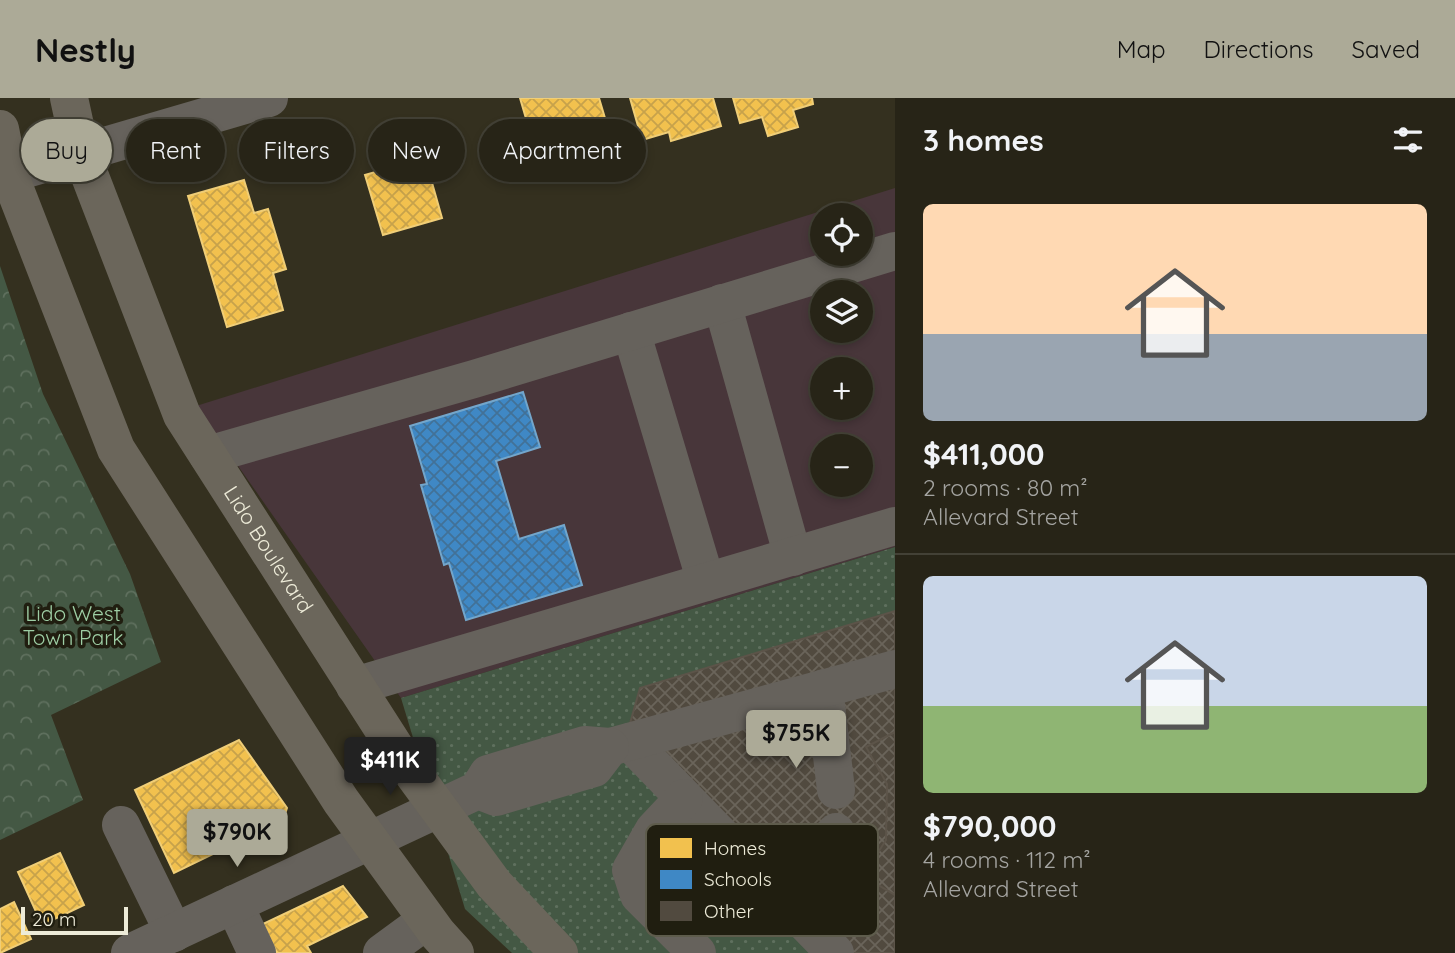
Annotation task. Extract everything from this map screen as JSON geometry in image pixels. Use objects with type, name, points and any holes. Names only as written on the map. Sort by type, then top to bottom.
[{"type":"highway","name":"Lido Boulevard","points":[[69,98],[73,119]]},
{"type":"highway","points":[[0,129],[3,175],[116,449],[341,801],[455,953]]},
{"type":"highway","name":"Lido Boulevard","points":[[91,182],[182,415],[436,808],[494,884],[559,953]]},
{"type":"street","points":[[112,144],[269,98]]},
{"type":"street","points":[[3,175],[21,170]]},
{"type":"street","points":[[208,455],[474,379],[895,251]]},
{"type":"street","points":[[722,303],[793,557]]},
{"type":"street","points":[[631,331],[706,582]]},
{"type":"street","points":[[355,685],[895,526]]},
{"type":"street","points":[[130,953],[478,790],[496,797],[594,768],[620,744],[895,669]]},
{"type":"street","points":[[824,688],[836,790]]},
{"type":"street","points":[[620,744],[684,798],[709,824]]},
{"type":"street","points":[[660,824],[684,798]]},
{"type":"street","points":[[121,825],[174,933]]},
{"type":"street","points":[[646,844],[631,870],[639,895],[646,902]]},
{"type":"street","points":[[234,904],[257,953]]},
{"type":"street","points":[[383,953],[428,920]]},
{"type":"street","points":[[680,936],[697,953]]},
{"type":"street","points":[[819,936],[835,953]]},
{"type":"shaded area","points":[[895,188],[895,547],[401,698],[196,406],[810,215],[810,266],[873,266],[873,203],[847,203]]},
{"type":"green space","name":"Lido West Town Park","points":[[0,266],[43,394],[130,574],[161,662],[51,715],[83,800],[0,840]]},
{"type":"green space","points":[[895,547],[895,953],[512,953],[465,909],[401,698]]},
{"type":"building: Homes","points":[[520,98],[599,98],[605,119],[526,119]]},
{"type":"building: Homes","points":[[630,98],[713,98],[721,126],[671,141],[669,132],[646,139],[646,119],[636,119]]},
{"type":"building: Homes","points":[[733,98],[812,98],[813,104],[793,110],[798,127],[768,136],[762,117],[740,123]]},
{"type":"building: Homes","points":[[368,174],[368,182],[432,182],[442,218],[383,235],[365,175]]},
{"type":"building: Homes","points":[[245,182],[254,213],[268,209],[286,269],[273,273],[283,310],[227,327],[188,196]]},
{"type":"building: Homes","points":[[239,740],[287,808],[283,820],[174,873],[135,790]]},
{"type":"building: Homes","points":[[60,853],[84,905],[42,925],[18,872]]},
{"type":"building: Homes","points":[[343,886],[367,917],[307,946],[311,953],[277,953],[263,924]]},
{"type":"building: Homes","points":[[14,902],[31,939],[0,953],[0,909]]},
{"type":"building: Schools","points":[[523,392],[540,447],[496,461],[519,539],[564,525],[582,585],[466,620],[449,563],[444,565],[421,485],[427,484],[410,426]]},
{"type":"building: Other","points":[[895,611],[895,953],[840,953],[823,936],[878,936],[878,824],[715,824],[627,734],[640,688]]},
{"type":"building: Other","points":[[895,732],[895,895],[878,885],[878,853],[886,840],[887,784],[866,747]]}]
